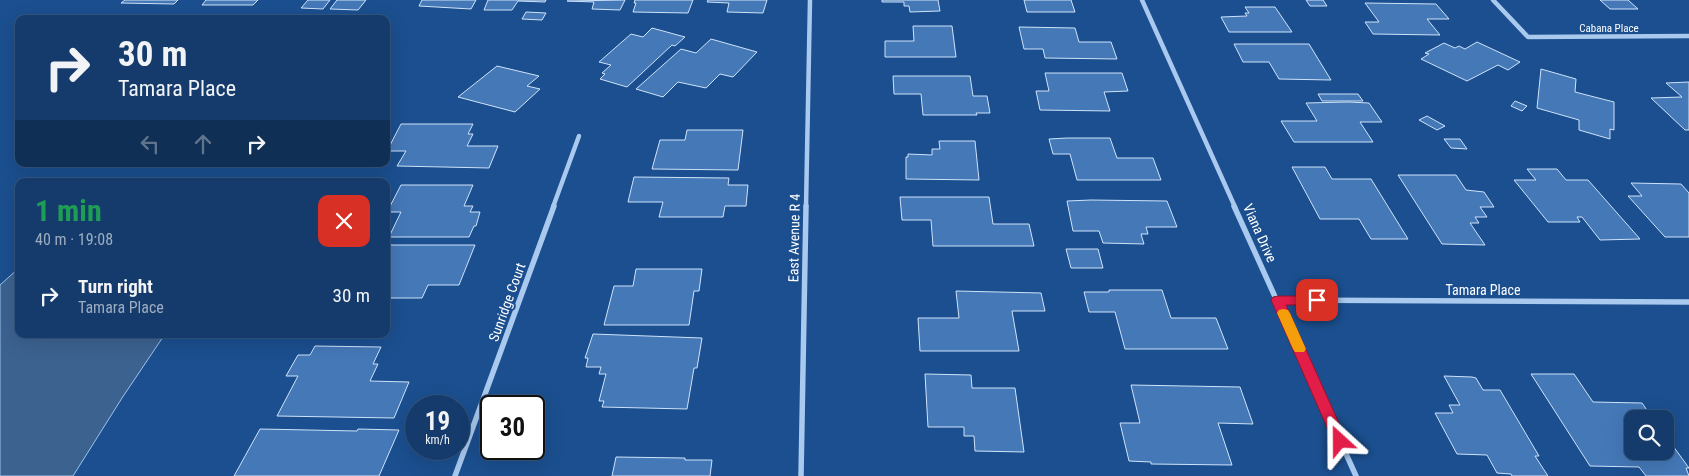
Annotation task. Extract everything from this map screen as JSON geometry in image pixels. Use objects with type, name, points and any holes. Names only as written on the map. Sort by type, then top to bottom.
[{"type":"street","name":"East Avenue R 4","points":[[801,476],[810,0]]},
{"type":"street","name":"Viana Drive","points":[[1142,0],[1356,476]]},
{"type":"street","name":"Cabana Place","points":[[1493,0],[1528,37],[1689,36]]},
{"type":"street","name":"Sunridge Court","points":[[455,476],[579,136]]},
{"type":"street","name":"Tamara Place","points":[[1278,300],[1689,302]]},
{"type":"water","points":[[15,272],[15,338],[162,338],[73,476],[0,476],[0,285]]},
{"type":"building","points":[[125,0],[178,0],[174,4],[121,3]]},
{"type":"building","points":[[206,0],[258,0],[253,5],[202,5]]},
{"type":"building","points":[[308,0],[330,0],[323,9],[301,8]]},
{"type":"building","points":[[337,0],[366,0],[358,10],[330,9]]},
{"type":"building","points":[[422,0],[476,0],[471,9],[419,6]]},
{"type":"building","points":[[488,0],[546,0],[545,2],[518,1],[512,10],[484,10]]},
{"type":"building","points":[[625,0],[620,10],[592,9],[594,2],[567,1]]},
{"type":"building","points":[[635,0],[693,0],[688,13],[633,12]]},
{"type":"building","points":[[708,0],[767,0],[763,13],[727,12],[729,3],[707,2]]},
{"type":"building","points":[[882,0],[938,0],[940,11],[910,12],[909,6],[904,6],[904,2],[882,2]]},
{"type":"building","points":[[1024,0],[1071,0],[1075,12],[1027,12]]},
{"type":"building","points":[[1306,0],[1323,0],[1327,6],[1310,6]]},
{"type":"building","points":[[1600,0],[1628,0],[1638,9],[1610,9]]},
{"type":"building","points":[[1365,3],[1436,4],[1449,19],[1427,19],[1440,35],[1373,34],[1365,22],[1379,22]]},
{"type":"building","points":[[1245,7],[1275,7],[1292,32],[1229,32],[1221,17],[1247,16],[1245,13],[1249,13]]},
{"type":"building","points":[[526,12],[546,13],[542,20],[522,19]]},
{"type":"building","points":[[913,26],[952,26],[956,57],[885,57],[885,41],[914,41]]},
{"type":"building","points":[[1019,27],[1075,28],[1079,42],[1111,42],[1117,59],[1045,58],[1043,49],[1024,49]]},
{"type":"building","points":[[652,28],[685,37],[675,46],[672,45],[627,87],[600,79],[605,74],[602,73],[611,65],[599,62],[631,34],[643,37]]},
{"type":"building","points":[[711,39],[757,52],[733,77],[720,74],[706,88],[678,82],[663,97],[636,89],[681,49],[696,53]]},
{"type":"building","points":[[1477,42],[1520,62],[1508,70],[1498,65],[1467,81],[1421,59],[1429,54],[1425,53],[1444,43],[1455,48],[1459,46],[1465,49]]},
{"type":"building","points":[[1234,44],[1309,44],[1331,80],[1279,79],[1269,62],[1243,62]]},
{"type":"building","points":[[497,66],[539,76],[527,86],[540,89],[515,112],[458,97]]},
{"type":"building","points":[[1541,69],[1576,79],[1575,92],[1614,102],[1614,130],[1610,129],[1610,139],[1579,130],[1579,120],[1537,108]]},
{"type":"building","points":[[1045,73],[1122,73],[1128,91],[1104,92],[1110,111],[1040,110],[1036,91],[1049,91]]},
{"type":"building","points":[[893,76],[970,76],[973,96],[987,96],[990,113],[976,113],[977,115],[923,115],[921,94],[894,94]]},
{"type":"building","points":[[1689,82],[1689,130],[1685,130],[1651,98],[1682,97],[1666,83]]},
{"type":"building","points":[[1318,94],[1358,94],[1363,101],[1322,101]]},
{"type":"building","points":[[1515,101],[1527,106],[1522,111],[1511,106]]},
{"type":"building","points":[[1306,103],[1369,103],[1382,122],[1360,122],[1373,142],[1294,142],[1281,121],[1317,121]]},
{"type":"building","points":[[1427,116],[1445,126],[1437,130],[1419,120]]},
{"type":"building","points":[[401,124],[473,124],[468,134],[473,134],[467,146],[498,146],[489,168],[397,166],[406,151],[390,151],[390,145]]},
{"type":"building","points":[[687,130],[743,130],[738,170],[652,169],[660,140],[685,140]]},
{"type":"building","points":[[1110,138],[1117,158],[1153,158],[1161,180],[1077,180],[1070,154],[1053,154],[1049,139]]},
{"type":"building","points":[[1444,139],[1460,139],[1467,149],[1451,148]]},
{"type":"building","points":[[939,141],[975,141],[979,180],[906,179],[906,157],[908,157],[908,154],[932,155],[932,149],[940,149]]},
{"type":"building","points":[[1292,167],[1325,167],[1332,179],[1371,179],[1408,239],[1371,239],[1359,219],[1320,219]]},
{"type":"building","points":[[1527,169],[1557,169],[1566,180],[1588,180],[1640,239],[1600,240],[1582,217],[1577,217],[1580,222],[1548,222],[1514,180],[1536,180]]},
{"type":"building","points":[[1398,175],[1456,175],[1466,190],[1484,192],[1494,207],[1480,207],[1487,217],[1475,217],[1479,223],[1470,223],[1485,245],[1442,244]]},
{"type":"building","points":[[634,177],[729,178],[728,185],[748,185],[746,206],[725,206],[723,217],[659,217],[663,202],[628,202]]},
{"type":"building","points":[[1631,183],[1681,184],[1689,193],[1689,237],[1665,237],[1628,196],[1642,196]]},
{"type":"building","points":[[401,185],[473,185],[464,206],[473,206],[470,212],[480,212],[476,226],[474,226],[469,237],[390,237],[401,212],[390,212],[390,206]]},
{"type":"building","points":[[900,197],[989,197],[993,224],[1029,224],[1034,246],[933,246],[931,220],[902,220]]},
{"type":"building","points":[[1067,201],[1167,201],[1177,227],[1146,227],[1148,234],[1141,234],[1144,244],[1103,243],[1099,231],[1073,231]]},
{"type":"building","points":[[390,245],[475,245],[459,285],[428,285],[422,298],[390,298]]},
{"type":"building","points":[[1066,249],[1098,249],[1103,268],[1071,268]]},
{"type":"building","points":[[636,269],[702,269],[699,291],[694,291],[689,325],[604,325],[614,286],[633,286]]},
{"type":"building","points":[[1109,290],[1162,290],[1171,318],[1216,318],[1228,349],[1125,349],[1115,312],[1089,312],[1084,292],[1109,292]]},
{"type":"building","points":[[956,291],[1041,293],[1045,311],[1012,311],[1019,351],[920,351],[918,318],[959,318]]},
{"type":"building","points":[[593,334],[702,338],[697,368],[694,368],[687,409],[602,407],[604,401],[599,401],[606,374],[599,374],[601,367],[586,367],[588,358],[585,358]]},
{"type":"building","points":[[315,346],[381,347],[373,364],[378,364],[370,381],[409,382],[394,418],[277,416],[298,376],[286,376],[298,355],[310,355]]},
{"type":"building","points":[[925,374],[971,375],[972,388],[1015,388],[1024,452],[975,451],[974,436],[964,436],[964,427],[928,427]]},
{"type":"building","points":[[1531,374],[1574,374],[1593,402],[1642,403],[1647,410],[1624,410],[1624,460],[1674,460],[1674,447],[1689,468],[1686,468],[1689,476],[1646,476],[1639,467],[1590,466]]},
{"type":"building","points":[[1444,376],[1476,378],[1483,390],[1500,390],[1539,456],[1535,456],[1548,476],[1512,476],[1511,474],[1497,473],[1487,455],[1457,454],[1435,413],[1453,413],[1449,405],[1460,405]]},
{"type":"building","points":[[1131,385],[1240,387],[1253,424],[1218,423],[1232,465],[1151,464],[1151,462],[1129,461],[1120,423],[1140,423]]},
{"type":"building","points":[[260,429],[399,430],[379,476],[234,476]]},
{"type":"building","points":[[616,457],[712,460],[710,476],[612,476]]},
{"type":"slow traffic","points":[[1283,313],[1299,349]]},
{"type":"route","points":[[1317,300],[1278,300],[1340,441]]}]
